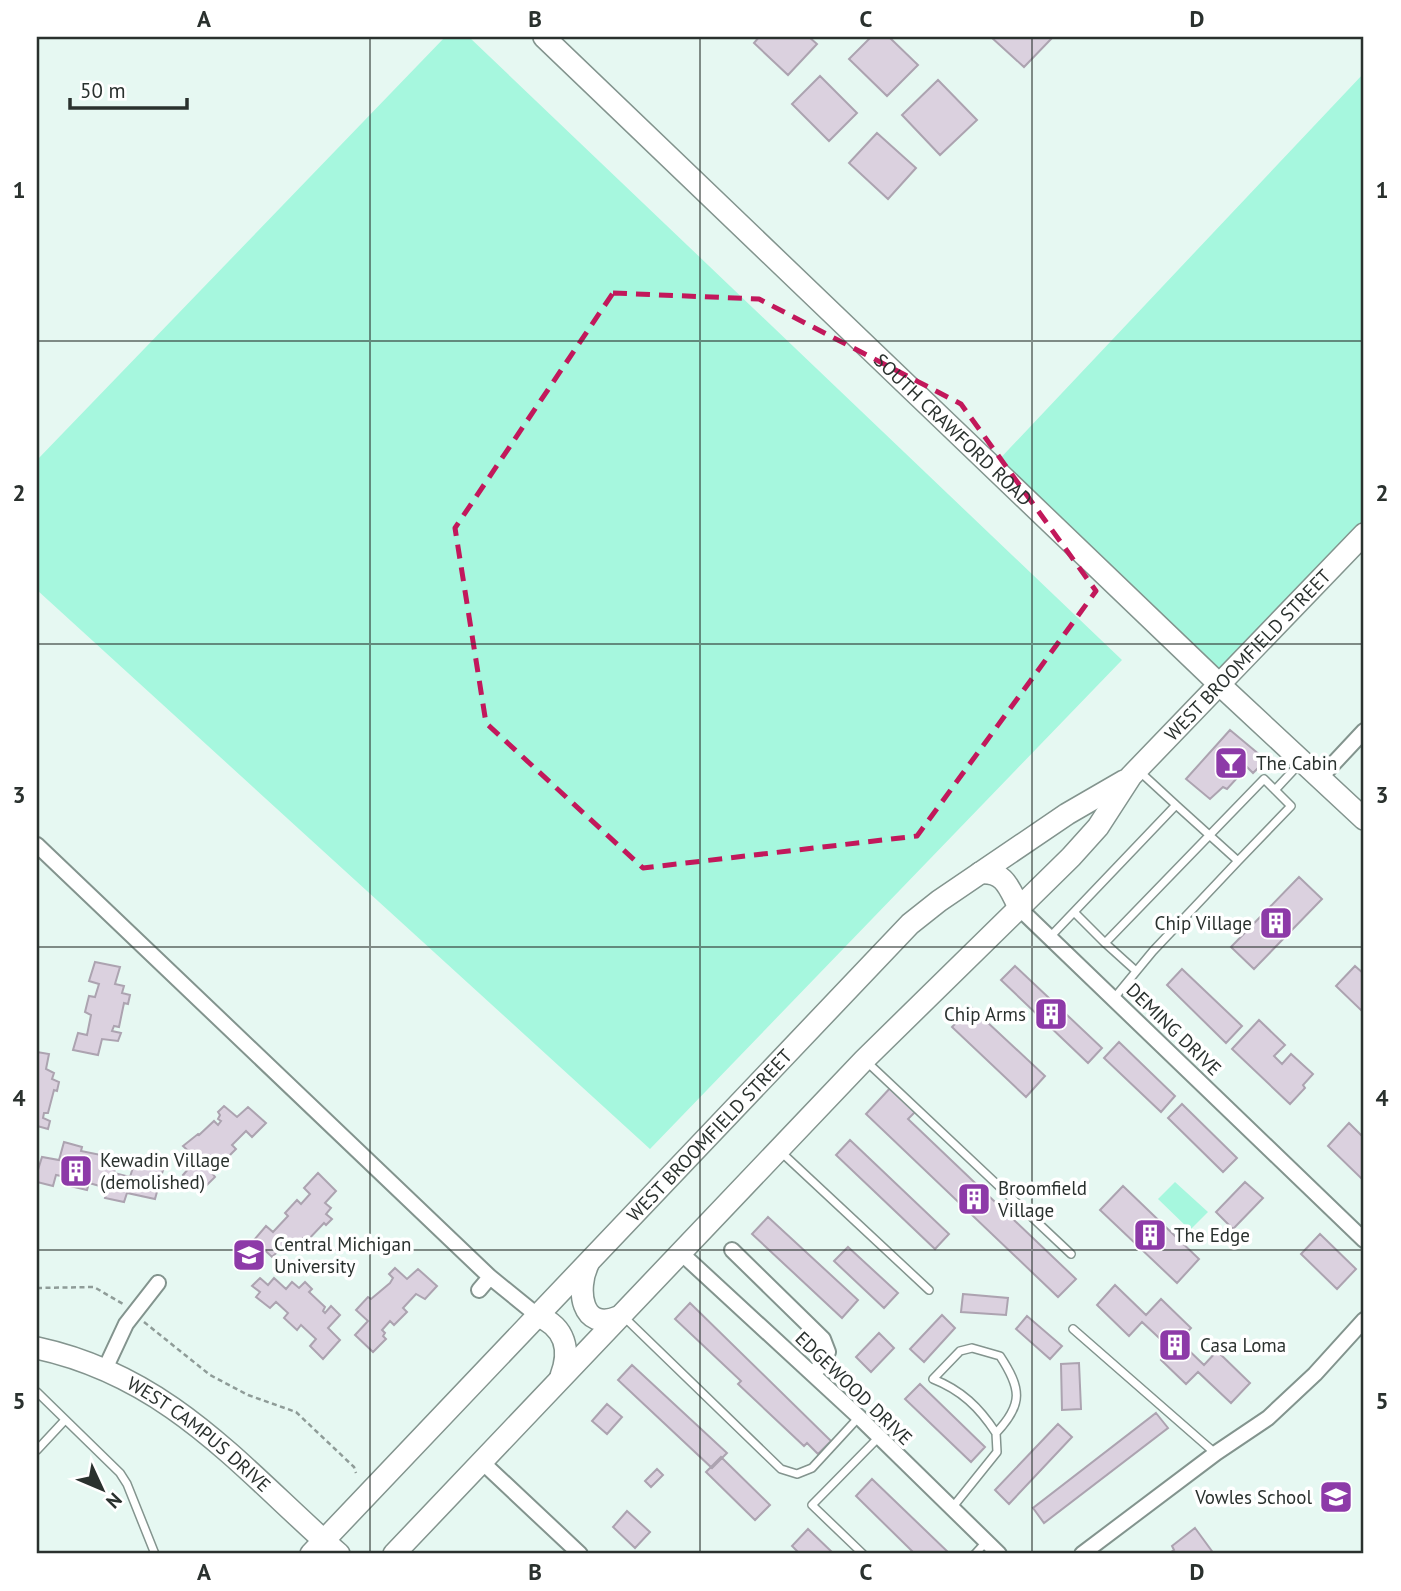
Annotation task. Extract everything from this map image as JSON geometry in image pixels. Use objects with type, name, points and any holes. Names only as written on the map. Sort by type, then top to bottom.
[{"type":"main road","name":"SOUTH CRAWFORD ROAD","points":[[544,37],[1220,685],[1364,819]]},
{"type":"main road","name":"WEST BROOMFIELD STREET","points":[[394,1554],[864,1060],[1020,909],[1088,838],[1134,773],[1364,534]]},
{"type":"main road","name":"WEST BROOMFIELD STREET","points":[[325,1550],[538,1316],[905,930],[939,901],[979,873],[1134,773]]},
{"type":"main road","points":[[979,873],[993,873],[1003,878],[1020,909]]},
{"type":"main road","points":[[589,1262],[582,1280],[583,1303],[596,1318],[609,1320],[620,1315]]},
{"type":"main road","points":[[538,1316],[556,1328],[566,1345],[566,1358],[560,1378]]},
{"type":"main road","name":"WEST CAMPUS DRIVE","points":[[37,1348],[106,1369],[150,1392],[206,1432],[325,1550]]},
{"type":"street","points":[[1320,778],[1364,731]]},
{"type":"street","points":[[37,845],[491,1277],[538,1316]]},
{"type":"street","name":"DEMING DRIVE","points":[[1020,909],[1115,997],[1364,1240]]},
{"type":"street","points":[[732,1250],[823,1339],[828,1352],[814,1375]]},
{"type":"street","name":"EDGEWOOD DRIVE","points":[[680,1252],[859,1417],[999,1554]]},
{"type":"street","points":[[479,1290],[491,1277]]},
{"type":"street","points":[[106,1369],[133,1313],[158,1283]]},
{"type":"street","points":[[1082,1554],[1216,1453],[1268,1418],[1315,1374],[1364,1320]]},
{"type":"street","points":[[481,1461],[574,1552]]},
{"type":"lane","points":[[1275,790],[1302,761]]},
{"type":"lane","points":[[1134,773],[1176,805],[1238,862]]},
{"type":"lane","points":[[1105,943],[1264,779],[1291,806],[1136,971],[1115,997]]},
{"type":"lane","points":[[1050,937],[1176,805]]},
{"type":"lane","points":[[1074,912],[1136,971]]},
{"type":"lane","points":[[864,1060],[1071,1254]]},
{"type":"lane","points":[[778,1150],[929,1290]]},
{"type":"lane","points":[[620,1315],[781,1469],[797,1474],[812,1468],[859,1417]]},
{"type":"lane","points":[[1073,1329],[1216,1453]]},
{"type":"lane","points":[[951,1508],[997,1452],[996,1433],[986,1417],[955,1388],[933,1379],[960,1351],[972,1348],[1000,1356],[1015,1382],[1018,1401],[1008,1420],[996,1433]]},
{"type":"lane","points":[[37,1392],[124,1479],[155,1554]]},
{"type":"lane","points":[[37,1450],[65,1420]]},
{"type":"lane","points":[[863,1554],[812,1505],[879,1437]]},
{"type":"lane","points":[[975,1554],[986,1542]]},
{"type":"path","points":[[37,1288],[94,1287],[113,1296],[210,1375],[248,1395],[296,1412],[354,1467],[356,1473]]},
{"type":"highlighted area","points":[[613,293],[759,299],[961,404],[1096,591],[917,836],[643,868],[486,723],[455,528]]},
{"type":"green space","points":[[445,37],[469,37],[1122,660],[650,1149],[37,590],[37,460]]},
{"type":"green space","points":[[1364,73],[1364,528],[1215,682],[993,466]]},
{"type":"green space","points":[[1175,1182],[1208,1212],[1190,1230],[1158,1199]]},
{"type":"building","points":[[759,37],[809,37],[817,44],[788,75],[754,43]]},
{"type":"building","points":[[871,37],[889,37],[918,65],[887,96],[849,59]]},
{"type":"building","points":[[991,37],[1053,37],[1024,67]]},
{"type":"building","points":[[820,76],[857,113],[829,141],[792,104]]},
{"type":"building","points":[[938,80],[977,120],[940,155],[902,115]]},
{"type":"building","points":[[877,133],[916,168],[888,199],[849,163]]},
{"type":"building","name":"The Cabin","points":[[1230,730],[1266,760],[1253,773],[1247,767],[1227,789],[1223,787],[1210,799],[1186,779]]},
{"type":"building","name":"Chip Village","points":[[1299,877],[1322,899],[1254,969],[1231,947]]},
{"type":"building","points":[[95,962],[120,967],[115,984],[124,986],[122,993],[130,995],[128,1004],[124,1003],[119,1027],[114,1026],[112,1031],[121,1033],[118,1041],[102,1039],[98,1055],[73,1050],[78,1033],[87,1035],[91,1015],[85,1012],[89,996],[95,997],[99,984],[89,981]]},
{"type":"building","name":"Chip Arms","points":[[1015,966],[1102,1048],[1088,1063],[1001,980]]},
{"type":"building","points":[[1355,966],[1364,974],[1364,1013],[1336,986]]},
{"type":"building","points":[[1182,969],[1242,1026],[1226,1043],[1167,985]]},
{"type":"building","points":[[971,1007],[1045,1076],[1026,1097],[952,1027]]},
{"type":"building","points":[[1259,1020],[1285,1045],[1274,1056],[1282,1064],[1291,1054],[1313,1074],[1303,1085],[1305,1088],[1290,1104],[1232,1049]]},
{"type":"building","points":[[1119,1042],[1175,1096],[1161,1112],[1104,1058]]},
{"type":"building","name":"Kewadin Village (demolished)","points":[[37,1052],[49,1054],[46,1069],[54,1073],[52,1079],[59,1082],[48,1113],[44,1113],[43,1118],[50,1121],[48,1129],[37,1126]]},
{"type":"building","name":"Broomfield Village","points":[[892,1086],[917,1110],[908,1119],[1076,1279],[1058,1297],[866,1114]]},
{"type":"building","points":[[1182,1104],[1237,1158],[1223,1172],[1168,1118]]},
{"type":"building","name":"Kewadin Village (demolished)","points":[[224,1106],[237,1117],[248,1107],[266,1123],[252,1137],[246,1131],[232,1145],[236,1149],[223,1162],[219,1158],[211,1167],[215,1171],[212,1173],[215,1177],[201,1191],[183,1175],[197,1159],[183,1146],[214,1121],[218,1125],[221,1121],[218,1119],[218,1112]]},
{"type":"building","points":[[1349,1123],[1364,1138],[1364,1181],[1328,1146]]},
{"type":"building","points":[[850,1140],[949,1234],[935,1249],[836,1155]]},
{"type":"building","name":"Kewadin Village (demolished)","points":[[64,1142],[82,1147],[81,1151],[101,1155],[101,1160],[106,1161],[108,1154],[119,1156],[114,1173],[130,1177],[134,1164],[163,1170],[155,1199],[127,1193],[124,1202],[105,1198],[107,1188],[89,1183],[87,1190],[70,1186],[71,1178],[56,1175],[53,1186],[37,1182],[42,1157],[59,1160]]},
{"type":"building","name":"Kewadin Village (demolished)","points":[[318,1173],[336,1191],[325,1203],[331,1208],[326,1214],[332,1219],[326,1225],[324,1223],[307,1241],[303,1238],[299,1242],[305,1247],[299,1252],[287,1243],[272,1257],[254,1240],[266,1226],[273,1232],[288,1216],[285,1213],[297,1200],[301,1204],[310,1194],[304,1188]]},
{"type":"building","name":"The Edge","points":[[1245,1182],[1263,1198],[1233,1229],[1216,1212]]},
{"type":"building","name":"The Edge","points":[[1123,1186],[1199,1259],[1177,1283],[1100,1210]]},
{"type":"building","points":[[768,1217],[858,1300],[842,1318],[752,1234]]},
{"type":"building","name":"The Edge","points":[[1320,1234],[1356,1269],[1337,1289],[1301,1254]]},
{"type":"building","points":[[848,1247],[898,1293],[884,1308],[834,1261]]},
{"type":"building","points":[[395,1268],[407,1279],[418,1269],[437,1286],[425,1299],[416,1294],[403,1308],[407,1312],[394,1325],[390,1321],[382,1330],[386,1339],[373,1352],[355,1335],[368,1321],[356,1310],[368,1297],[371,1299],[390,1283],[393,1278],[389,1274]]},
{"type":"building","points":[[260,1278],[268,1285],[274,1278],[286,1289],[292,1282],[299,1288],[305,1282],[312,1289],[309,1292],[325,1307],[325,1313],[331,1306],[340,1315],[328,1328],[340,1340],[323,1359],[310,1346],[316,1339],[301,1325],[297,1330],[284,1318],[288,1313],[276,1302],[270,1308],[256,1297],[260,1292],[252,1286]]},
{"type":"building","name":"Casa Loma","points":[[1115,1285],[1146,1315],[1161,1299],[1191,1328],[1179,1341],[1204,1365],[1217,1351],[1250,1383],[1231,1403],[1198,1372],[1186,1384],[1161,1360],[1171,1349],[1142,1322],[1129,1336],[1097,1305]]},
{"type":"building","points":[[963,1294],[1008,1298],[1006,1315],[961,1312]]},
{"type":"building","points":[[690,1303],[831,1441],[818,1454],[807,1443],[804,1446],[738,1384],[741,1381],[675,1319]]},
{"type":"building","points":[[942,1315],[955,1328],[924,1362],[910,1349]]},
{"type":"building","points":[[1027,1316],[1062,1346],[1050,1359],[1016,1329]]},
{"type":"building","points":[[879,1333],[894,1348],[871,1372],[856,1357]]},
{"type":"building","points":[[1079,1363],[1081,1409],[1062,1410],[1061,1364]]},
{"type":"building","points":[[632,1365],[727,1453],[712,1468],[618,1380]]},
{"type":"building","points":[[920,1384],[985,1447],[971,1462],[905,1399]]},
{"type":"building","points":[[607,1404],[622,1417],[607,1434],[592,1421]]},
{"type":"building","points":[[1156,1413],[1168,1428],[1044,1523],[1033,1508]]},
{"type":"building","points":[[1058,1424],[1072,1437],[1009,1504],[995,1490]]},
{"type":"building","points":[[721,1457],[770,1505],[755,1520],[706,1472]]},
{"type":"building","points":[[657,1469],[663,1475],[651,1487],[645,1481]]},
{"type":"building","points":[[872,1479],[950,1554],[915,1554],[856,1496]]},
{"type":"building","points":[[627,1511],[650,1532],[635,1548],[613,1527]]},
{"type":"building","points":[[1195,1528],[1214,1554],[1168,1554],[1174,1550],[1172,1546]]},
{"type":"building","points":[[808,1529],[834,1554],[800,1554],[792,1546]]},
{"type":"place","name":"The Cabin","points":[[1231,763]]},
{"type":"place","name":"Chip Village","points":[[1276,923]]},
{"type":"place","name":"Chip Arms","points":[[1051,1014]]},
{"type":"place","name":"Kewadin Village (demolished)","points":[[76,1171]]},
{"type":"place","name":"Broomfield Village","points":[[974,1199]]},
{"type":"place","name":"The Edge","points":[[1150,1235]]},
{"type":"place","name":"Central Michigan University","points":[[249,1255]]},
{"type":"place","name":"Casa Loma","points":[[1175,1345]]},
{"type":"place","name":"Vowles School","points":[[1336,1497]]}]
